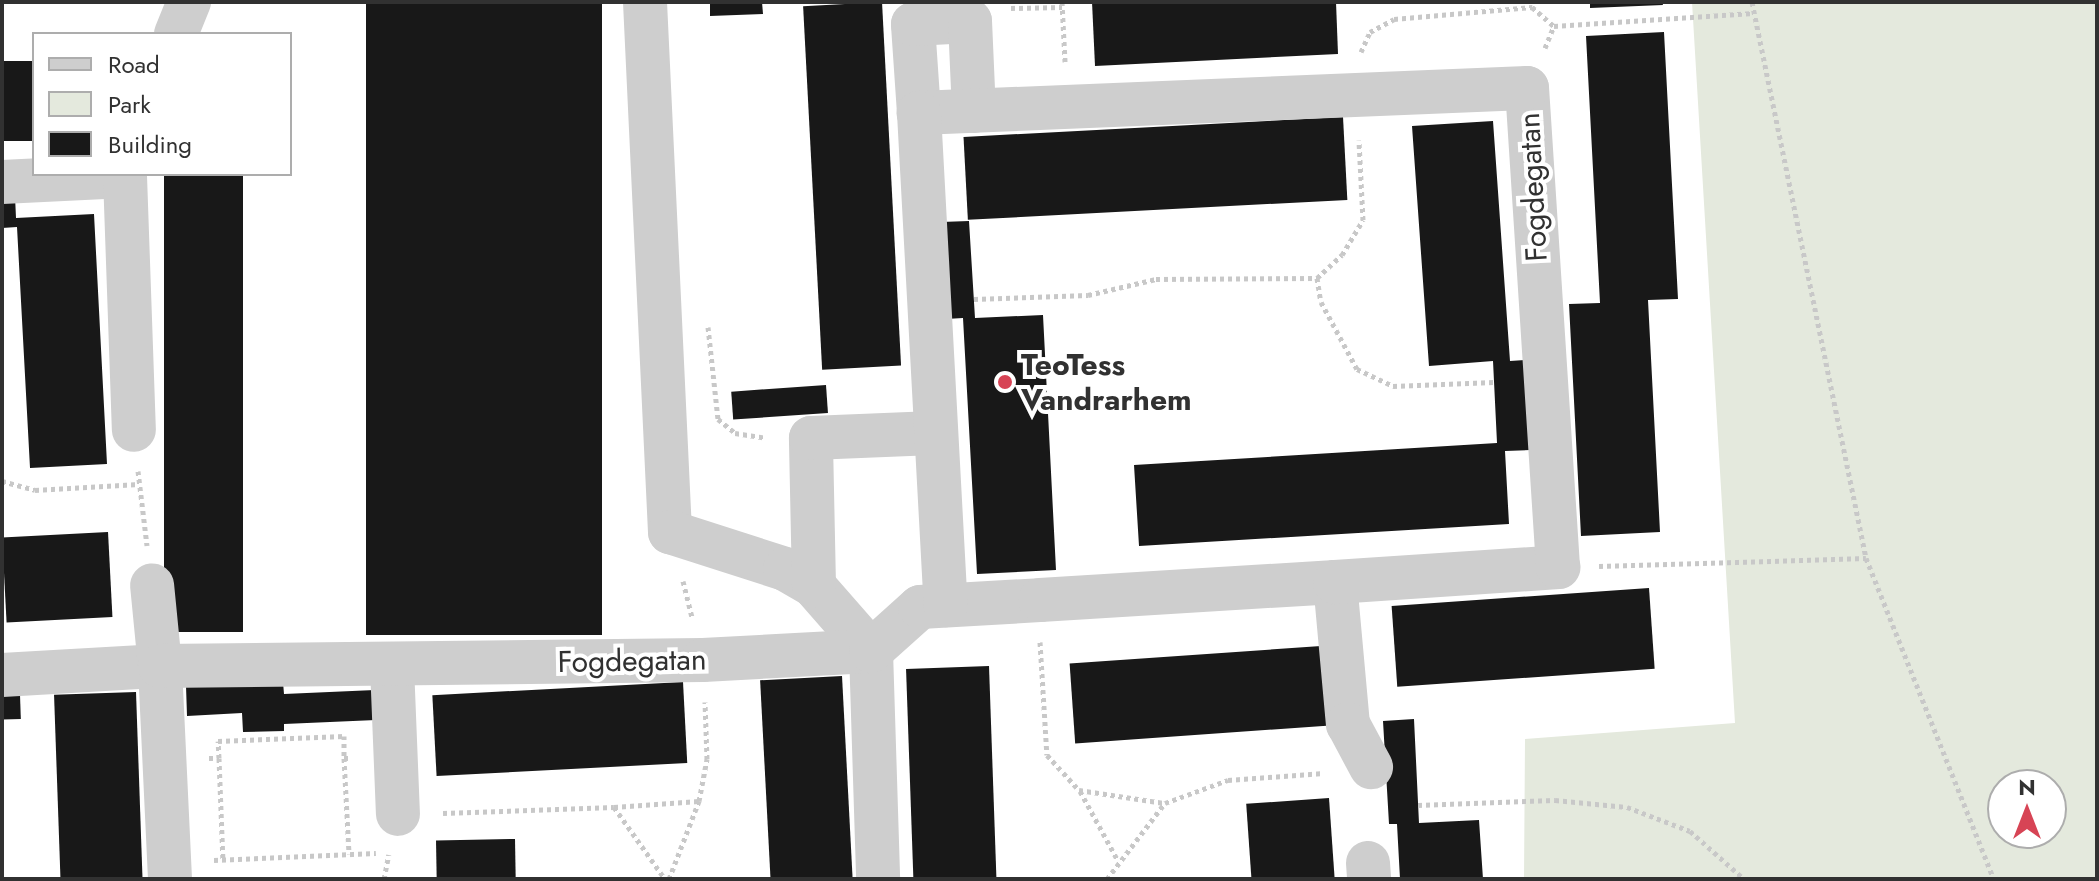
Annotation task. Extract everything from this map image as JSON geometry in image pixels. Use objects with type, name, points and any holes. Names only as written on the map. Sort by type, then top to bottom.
[{"type":"street","points":[[645,2],[670,532],[785,569],[814,586],[871,651],[878,879]]},
{"type":"street","points":[[946,605],[913,24],[970,21],[974,111]]},
{"type":"street","name":"Fogdegatan","points":[[919,113],[1527,88],[1558,567]]},
{"type":"street","points":[[2,182],[108,176]]},
{"type":"street","points":[[126,176],[134,430]]},
{"type":"street","points":[[814,586],[811,438],[934,433]]},
{"type":"street","points":[[871,651],[920,607],[1558,567]]},
{"type":"street","points":[[1335,582],[1348,724],[1371,767]]},
{"type":"street","points":[[152,585],[160,666],[170,870]]},
{"type":"street","name":"Fogdegatan","points":[[2,675],[160,666],[392,666],[871,651]]},
{"type":"street","points":[[392,666],[396,756],[394,833]]},
{"type":"path","points":[[1062,2],[1067,107]]},
{"type":"path","points":[[1752,2],[1866,558],[1994,879]]},
{"type":"path","points":[[974,299],[1088,295],[1156,279],[1317,278],[1321,302],[1357,369],[1393,386],[1494,382]]},
{"type":"path","points":[[708,315],[718,419],[735,433],[811,438]]},
{"type":"path","points":[[134,430],[152,585]]},
{"type":"path","points":[[2,481],[35,490],[139,484]]},
{"type":"path","points":[[1558,567],[1866,558]]},
{"type":"path","points":[[1040,600],[1047,755],[1079,790],[1117,859]]},
{"type":"path","points":[[223,860],[218,741],[344,736],[349,854]]},
{"type":"path","points":[[344,758],[396,756]]},
{"type":"path","points":[[164,761],[219,758]]},
{"type":"path","points":[[1079,790],[1165,803],[1228,780],[1371,767]]},
{"type":"path","points":[[1418,805],[1555,800],[1627,807],[1690,831],[1744,879]]},
{"type":"path","points":[[170,870],[223,860],[349,854],[394,833],[614,807],[699,801]]},
{"type":"path","points":[[1107,879],[1117,859],[1165,803]]},
{"type":"path","points":[[614,807],[665,879]]},
{"type":"green space","points":[[1692,2],[2097,2],[2097,879],[1524,879],[1525,739],[1735,723]]},
{"type":"building","points":[[366,2],[602,2],[602,635],[366,635]]},
{"type":"building","points":[[710,2],[762,2],[763,14],[710,16]]},
{"type":"building","points":[[882,2],[901,366],[822,370],[803,6]]},
{"type":"building","points":[[1092,2],[1336,2],[1338,54],[1095,66]]},
{"type":"building","points":[[1590,2],[1662,2],[1663,5],[1590,8]]},
{"type":"building","points":[[1664,32],[1678,299],[1648,300],[1660,532],[1581,536],[1569,304],[1600,303],[1586,36]]},
{"type":"building","points":[[2,61],[32,61],[32,141],[2,141]]},
{"type":"building","points":[[1343,117],[1347,200],[968,220],[964,137]]},
{"type":"building","points":[[1493,121],[1510,361],[1525,360],[1530,450],[1505,451],[1509,524],[1139,546],[1134,465],[1497,443],[1493,361],[1429,366],[1412,126]]},
{"type":"building","points":[[164,176],[243,176],[243,632],[164,632]]},
{"type":"building","points":[[15,196],[16,218],[94,214],[107,464],[30,468],[17,227],[2,228],[2,197]]},
{"type":"building","points":[[969,221],[975,318],[1043,315],[1056,570],[977,574],[963,318],[946,319],[941,222]]},
{"type":"building","points":[[826,385],[828,413],[733,420],[731,392]]},
{"type":"building","points":[[108,532],[112,617],[7,622],[2,538]]},
{"type":"building","points":[[1649,588],[1655,669],[1397,687],[1392,606]]},
{"type":"building","points":[[367,623],[378,623],[378,635],[367,635]]},
{"type":"building","points":[[1321,646],[1327,726],[1075,743],[1070,664]]},
{"type":"building","points":[[989,666],[996,879],[913,879],[906,669]]},
{"type":"building","points":[[842,676],[853,879],[771,879],[760,680]]},
{"type":"building","points":[[283,682],[284,694],[375,690],[376,720],[284,724],[284,731],[243,732],[242,713],[187,716],[186,686]]},
{"type":"building","points":[[683,682],[687,763],[437,776],[432,695]]},
{"type":"building","points":[[136,692],[143,879],[60,879],[54,695]]},
{"type":"building","points":[[20,695],[21,719],[3,720],[2,696]]},
{"type":"building","points":[[1414,719],[1419,823],[1479,820],[1483,879],[1400,879],[1397,824],[1389,824],[1383,721]]},
{"type":"building","points":[[1329,798],[1335,879],[1251,879],[1246,804]]},
{"type":"building","points":[[515,839],[516,879],[437,879],[436,840]]},
{"type":"place","name":"TeoTess Vandrarhem","points":[[1005,382]]}]
